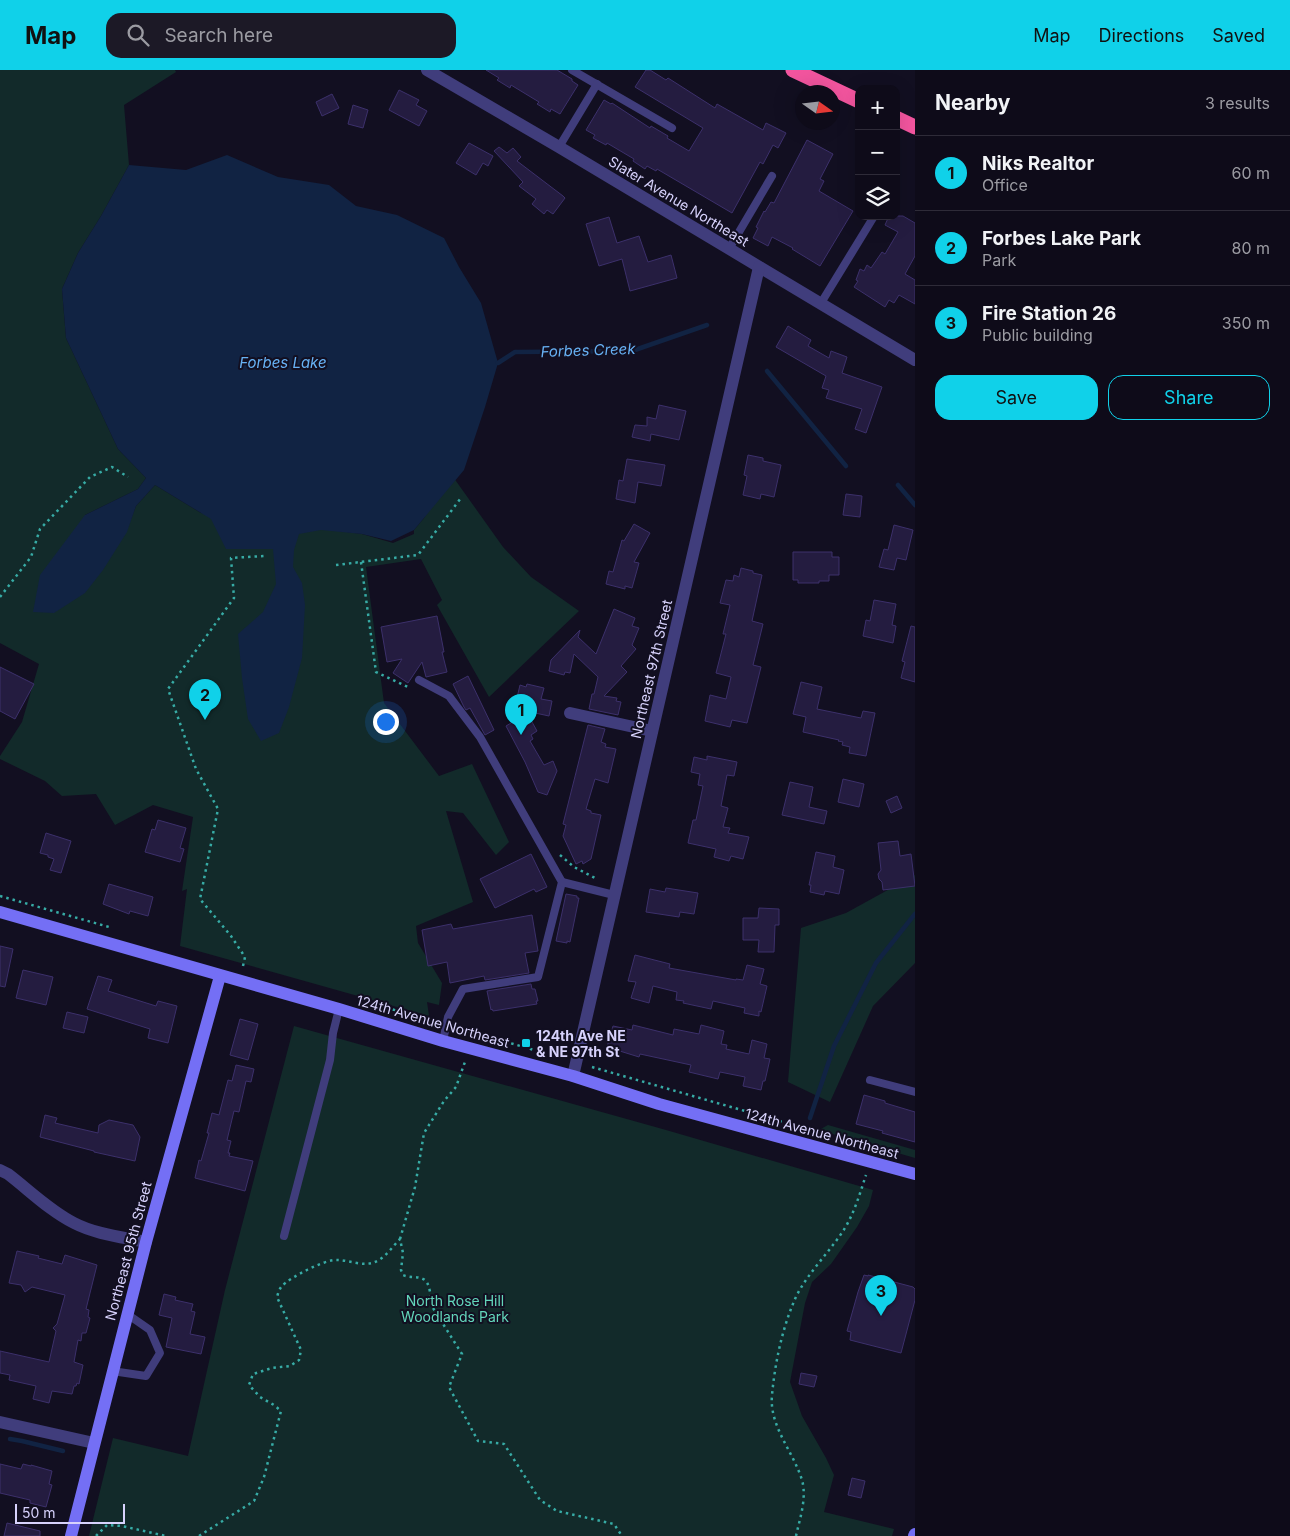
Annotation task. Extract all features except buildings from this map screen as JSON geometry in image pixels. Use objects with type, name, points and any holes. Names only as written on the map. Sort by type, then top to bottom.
[{"type":"highway","points":[[793,70],[855,99]]},
{"type":"highway","points":[[900,120],[915,127]]},
{"type":"main road","name":"124th Avenue Northeast","points":[[0,912],[444,1041],[573,1076],[659,1104],[915,1174]]},
{"type":"main road","name":"Northeast 95th Street","points":[[71,1536],[146,1242],[220,976]]},
{"type":"street","name":"Slater Avenue Northeast","points":[[427,70],[915,360]]},
{"type":"street","name":"Northeast 97th Street","points":[[573,1076],[759,268]]},
{"type":"street","points":[[570,713],[652,731]]},
{"type":"street","points":[[0,1170],[73,1223],[89,1230],[146,1242]]},
{"type":"street","points":[[0,1422],[94,1443]]},
{"type":"lane","points":[[572,70],[672,128]]},
{"type":"lane","points":[[559,147],[597,84]]},
{"type":"lane","points":[[729,249],[772,176]]},
{"type":"lane","points":[[821,303],[872,220]]},
{"type":"lane","points":[[419,680],[450,696],[480,737],[562,882],[538,976],[464,988],[448,1016],[444,1041]]},
{"type":"lane","points":[[562,882],[614,895]]},
{"type":"lane","points":[[284,1236],[330,1060],[332,1033],[338,1009]]},
{"type":"lane","points":[[870,1080],[915,1092]]},
{"type":"lane","points":[[112,1371],[146,1376],[160,1353],[150,1330],[127,1314]]},
{"type":"path","points":[[0,597],[31,558],[40,530],[90,477],[112,467],[128,477]]},
{"type":"path","points":[[336,565],[418,555],[461,498]]},
{"type":"path","points":[[243,966],[244,957],[231,936],[200,899],[218,809],[196,769],[168,689],[234,598],[231,558],[264,556]]},
{"type":"path","points":[[361,562],[376,672],[416,690],[419,680]]},
{"type":"path","points":[[456,1027],[538,1051]]},
{"type":"path","points":[[199,1536],[254,1501],[264,1477],[281,1411],[260,1397],[249,1385],[253,1374],[272,1368],[290,1366],[300,1360],[301,1350],[277,1297],[281,1287],[306,1270],[327,1260],[335,1259],[366,1264],[374,1263],[381,1259],[400,1239],[415,1187],[424,1133],[444,1101],[456,1087],[470,1048]]},
{"type":"path","points":[[607,1071],[822,1133]]},
{"type":"path","points":[[797,1536],[804,1499],[802,1480],[773,1414],[772,1396],[776,1364],[784,1330],[795,1299],[805,1282],[844,1229],[858,1204],[871,1162]]},
{"type":"path","points":[[400,1239],[403,1253],[401,1270],[403,1275],[409,1278],[421,1278],[429,1284],[430,1300],[433,1308],[462,1354],[449,1387],[478,1441],[504,1444],[540,1500],[557,1511],[614,1524],[622,1536]]},
{"type":"path","points":[[96,1536],[107,1525],[166,1536]]},
{"type":"green space","points":[[0,70],[175,70],[176,72],[124,105],[129,165],[78,253],[62,289],[66,338],[118,449],[146,478],[138,489],[85,515],[126,532],[136,506],[155,485],[201,513],[362,534],[393,543],[414,534],[414,530],[424,518],[451,474],[503,547],[531,577],[579,611],[489,697],[437,605],[442,600],[421,559],[366,567],[384,703],[439,776],[472,764],[509,842],[496,855],[463,813],[446,811],[473,902],[416,926],[418,943],[442,983],[439,1005],[427,1002],[429,1016],[180,946],[187,889],[182,891],[193,817],[153,805],[115,825],[96,794],[62,796],[45,781],[0,759],[0,756],[22,722],[39,664],[0,643]]},
{"type":"green space","points":[[915,875],[915,963],[873,1006],[830,1102],[788,1082],[801,928],[846,913]]},
{"type":"green space","name":"North Rose Hill Woodlands Park","points":[[294,1026],[873,1190],[869,1206],[857,1227],[831,1264],[812,1282],[805,1303],[790,1382],[802,1416],[834,1475],[824,1512],[894,1529],[892,1536],[89,1536],[113,1438],[188,1456],[225,1290]]},
{"type":"green space","points":[[828,1125],[915,1150],[915,1158],[819,1130]]},
{"type":"water","name":"Forbes Lake","points":[[227,155],[278,177],[329,185],[356,206],[397,215],[444,238],[481,303],[498,363],[464,470],[414,530],[391,541],[362,534],[321,530],[299,534],[294,550],[293,567],[302,583],[305,605],[302,658],[289,707],[279,733],[261,741],[248,719],[238,634],[263,612],[276,584],[273,549],[226,549],[211,519],[155,485],[136,506],[127,532],[103,570],[85,593],[54,613],[33,612],[40,575],[85,515],[138,489],[146,478],[118,449],[66,338],[62,289],[78,253],[129,165],[186,170]]},
{"type":"waterway","name":"Forbes Creek","points":[[498,363],[515,352],[632,351],[707,325]]},
{"type":"waterway","name":"Forbes Creek","points":[[767,371],[846,466]]},
{"type":"waterway","name":"Forbes Creek","points":[[898,485],[915,505]]},
{"type":"waterway","points":[[810,1118],[834,1046],[876,963],[915,914]]},
{"type":"waterway","points":[[10,1439],[63,1451]]},
{"type":"place","name":"Forbes Lake Park","points":[[205,720]]},
{"type":"place","name":"Niks Realtor","points":[[521,735]]},
{"type":"place","name":"124th Ave NE & NE 97th St","points":[[526,1043]]},
{"type":"place","name":"Fire Station 26","points":[[881,1316]]}]
